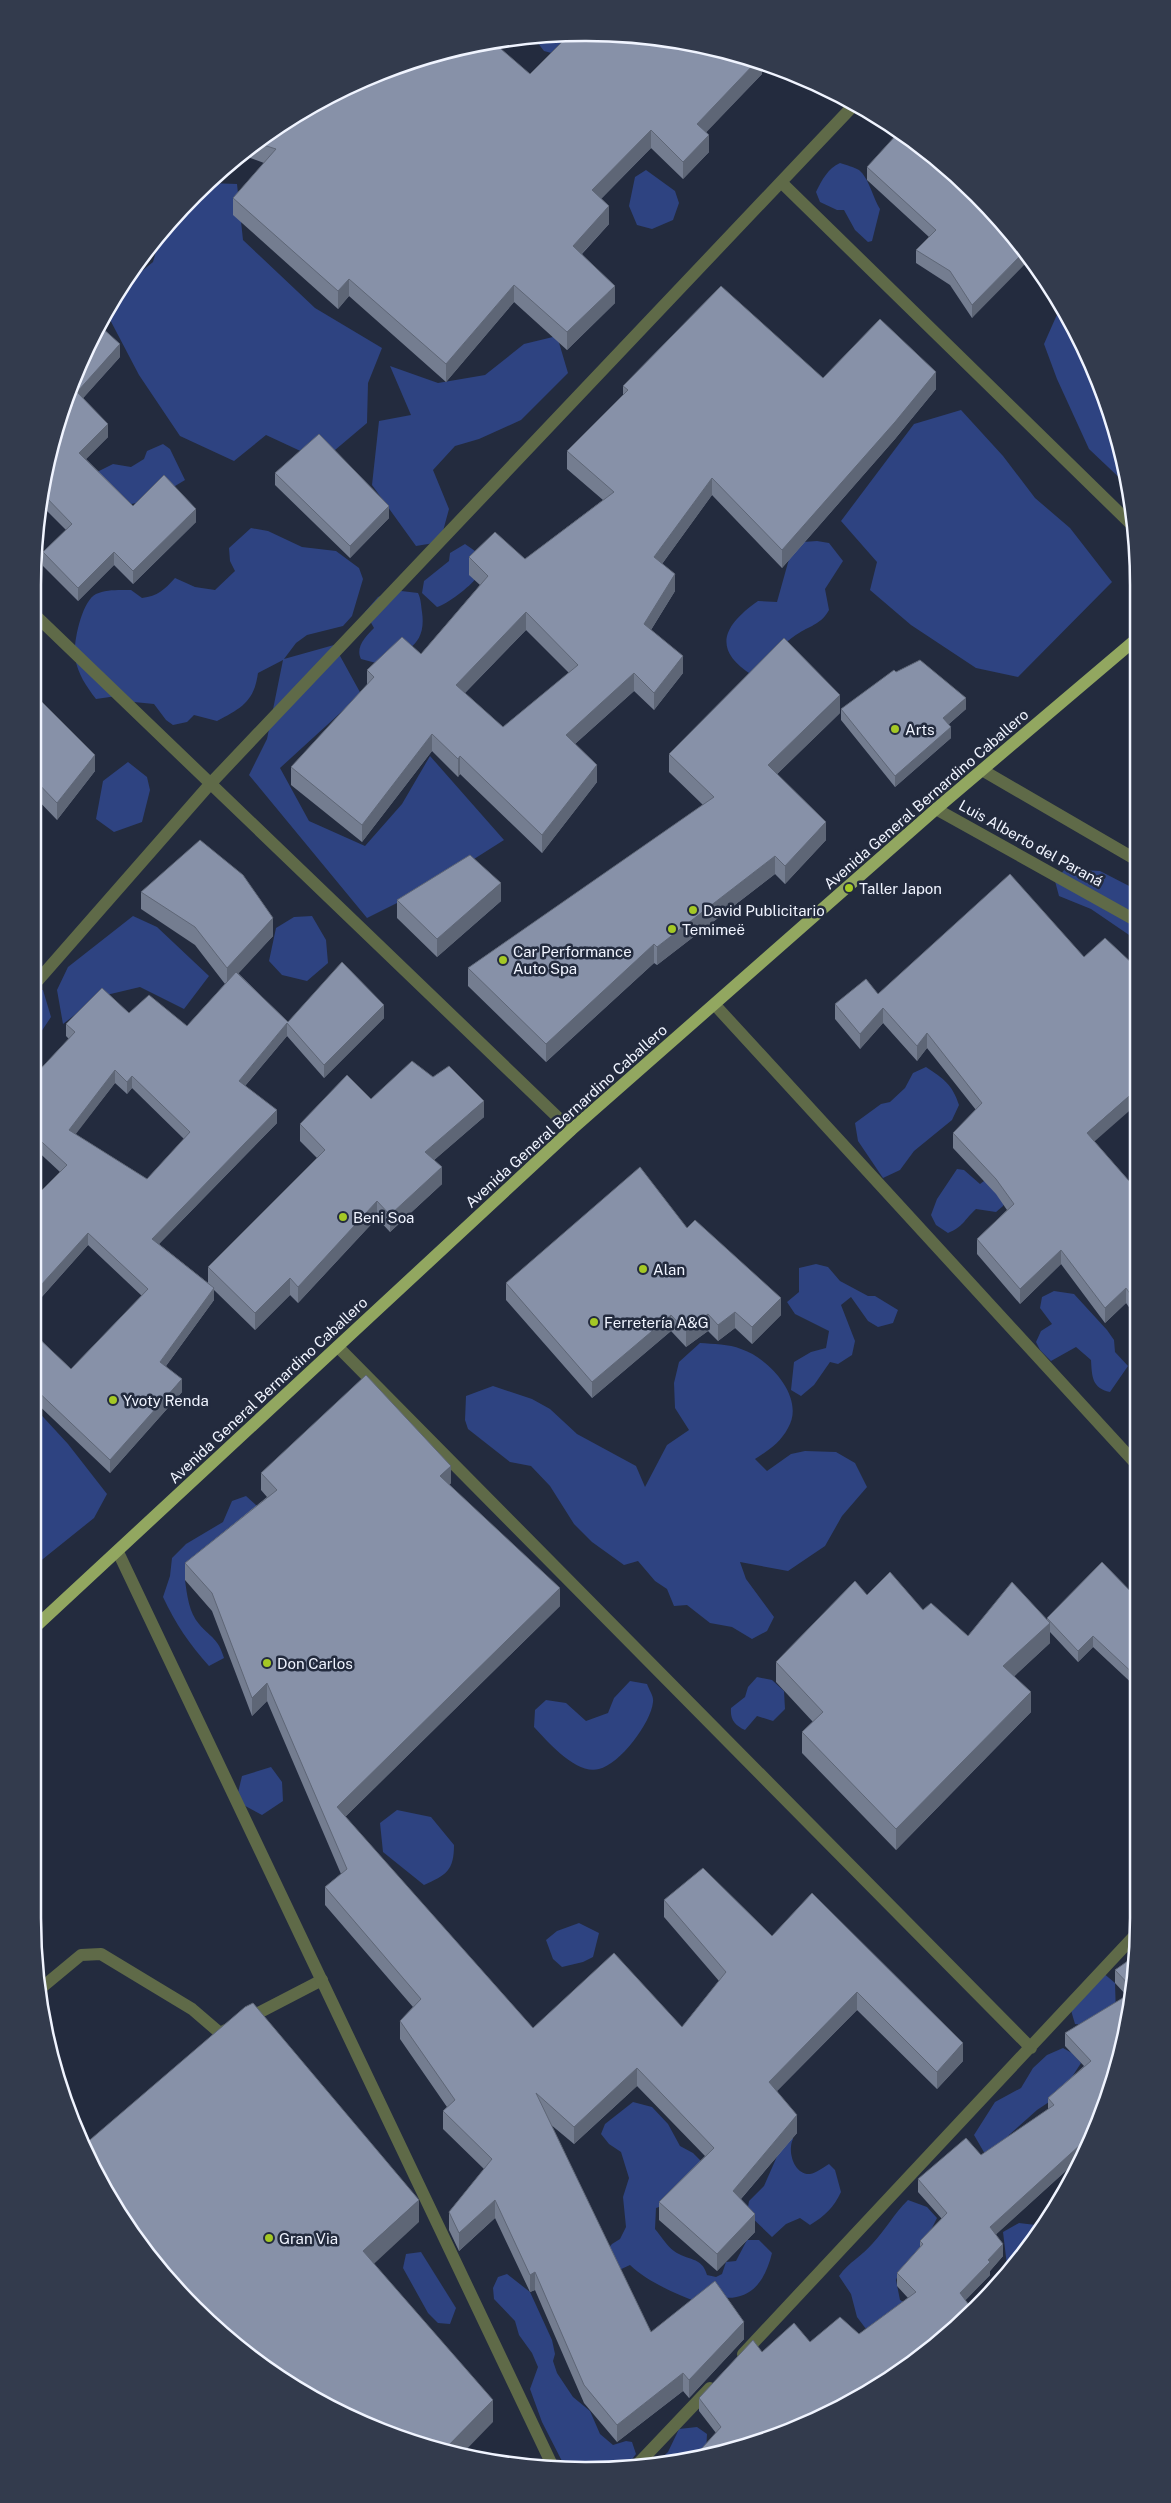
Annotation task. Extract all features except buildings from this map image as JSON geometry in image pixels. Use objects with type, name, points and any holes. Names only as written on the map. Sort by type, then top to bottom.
[{"type":"main road","name":"Avenida General Bernardino Caballero","points":[[41,1622],[571,1130],[936,809],[1130,644]]},
{"type":"street","points":[[41,976],[211,783],[849,109]]},
{"type":"street","points":[[781,182],[1126,519]]},
{"type":"street","points":[[41,621],[571,1130]]},
{"type":"street","points":[[982,770],[1130,856]]},
{"type":"street","name":"Luis Alberto del Paraná","points":[[936,809],[1130,917]]},
{"type":"street","points":[[715,1005],[1130,1457]]},
{"type":"street","points":[[338,1347],[1031,2048]]},
{"type":"street","points":[[118,1552],[550,2461]]},
{"type":"street","points":[[732,2366],[1129,1941]]},
{"type":"street","points":[[46,1985],[81,1955],[101,1954],[192,2010],[216,2036],[322,1980]]},
{"type":"street","points":[[643,2459],[718,2380]]},
{"type":"shaded area","points":[[568,42],[559,55],[544,51],[538,43]]},
{"type":"shaded area","points":[[840,163],[859,170],[868,183],[880,209],[872,241],[868,242],[855,230],[844,210],[837,210],[820,202],[816,192],[818,188],[829,171]]},
{"type":"shaded area","points":[[646,170],[675,191],[679,203],[673,220],[652,229],[637,225],[629,206],[635,177]]},
{"type":"shaded area","points":[[219,183],[237,184],[243,240],[315,308],[382,348],[368,383],[367,423],[322,461],[266,435],[234,461],[180,436],[139,375],[110,320],[141,272],[153,262],[156,252],[176,227]]},
{"type":"shaded area","points":[[1057,314],[1074,345],[1101,411],[1119,477],[1089,449],[1057,379],[1044,344]]},
{"type":"shaded area","points":[[557,336],[568,373],[521,420],[479,439],[455,446],[433,470],[449,509],[440,542],[416,546],[372,485],[379,421],[411,415],[390,366],[438,383],[485,375],[524,344]]},
{"type":"shaded area","points":[[961,410],[1003,456],[1035,498],[1070,528],[1112,582],[1018,677],[976,668],[911,625],[870,590],[877,562],[841,521],[914,424]]},
{"type":"shaded area","points":[[163,444],[170,449],[185,480],[152,500],[126,505],[85,478],[113,464],[131,467],[144,459],[147,451]]},
{"type":"shaded area","points":[[251,528],[268,531],[302,547],[336,551],[359,568],[363,579],[352,616],[343,626],[307,635],[296,643],[284,659],[334,645],[361,694],[280,768],[309,821],[365,846],[402,804],[430,756],[504,840],[433,885],[367,918],[249,775],[267,739],[283,660],[258,673],[250,698],[233,712],[217,721],[194,715],[187,722],[173,725],[166,720],[154,704],[134,702],[117,696],[96,699],[83,680],[76,664],[75,642],[77,633],[83,613],[91,598],[96,594],[100,592],[131,590],[142,598],[148,597],[160,592],[175,578],[195,587],[215,590],[235,571],[230,561],[229,548]]},
{"type":"shaded area","points":[[817,541],[829,543],[843,561],[825,589],[829,610],[819,621],[788,641],[752,675],[731,656],[727,646],[730,628],[746,610],[758,601],[777,602],[789,559],[803,542]]},
{"type":"shaded area","points":[[465,544],[475,551],[480,558],[477,576],[458,595],[437,607],[422,593],[424,581],[449,561],[450,553]]},
{"type":"shaded area","points":[[393,590],[418,593],[423,624],[421,633],[412,647],[377,666],[376,663],[361,659],[360,655],[359,650],[362,642],[374,628],[365,612],[378,597]]},
{"type":"shaded area","points":[[128,762],[147,777],[150,790],[142,822],[114,832],[96,819],[103,781]]},
{"type":"shaded area","points":[[1065,869],[1100,871],[1130,886],[1130,936],[1091,909],[1059,896],[1055,881]]},
{"type":"shaded area","points":[[133,916],[157,927],[209,976],[184,1009],[140,987],[98,997],[63,1024],[57,990],[68,967]]},
{"type":"shaded area","points":[[312,916],[326,940],[328,963],[307,981],[282,975],[269,961],[276,928],[294,917]]},
{"type":"shaded area","points":[[41,990],[43,990],[51,1017],[41,1032]]},
{"type":"shaded area","points":[[926,1067],[947,1083],[959,1105],[952,1120],[914,1151],[900,1170],[883,1178],[858,1141],[855,1123],[881,1104],[890,1102],[905,1088],[913,1073]]},
{"type":"shaded area","points":[[957,1169],[964,1170],[980,1184],[988,1178],[1006,1199],[1003,1206],[996,1212],[976,1209],[960,1226],[948,1233],[936,1225],[931,1215],[937,1199]]},
{"type":"shaded area","points":[[816,1264],[828,1267],[840,1281],[868,1296],[875,1296],[898,1310],[893,1323],[878,1327],[868,1321],[851,1297],[841,1305],[855,1341],[852,1355],[838,1364],[830,1362],[814,1385],[801,1396],[791,1390],[794,1362],[811,1352],[826,1348],[829,1331],[795,1314],[787,1302],[799,1292],[799,1268]]},
{"type":"shaded area","points":[[1054,1291],[1074,1294],[1114,1340],[1115,1352],[1128,1366],[1110,1392],[1096,1385],[1091,1360],[1076,1347],[1051,1361],[1040,1350],[1036,1342],[1041,1331],[1052,1324],[1040,1308],[1042,1297]]},
{"type":"shaded area","points":[[700,1343],[731,1346],[752,1354],[773,1370],[788,1392],[792,1404],[792,1416],[788,1428],[778,1442],[755,1459],[767,1471],[791,1454],[805,1451],[836,1452],[855,1463],[867,1487],[842,1516],[825,1546],[788,1571],[740,1562],[746,1579],[774,1617],[767,1631],[752,1639],[732,1627],[710,1623],[687,1605],[674,1606],[667,1589],[655,1581],[638,1561],[624,1565],[592,1542],[574,1524],[550,1486],[531,1466],[510,1462],[468,1429],[465,1420],[466,1396],[493,1386],[532,1399],[550,1409],[577,1434],[636,1466],[645,1487],[667,1445],[689,1430],[675,1408],[674,1383],[679,1362]]},
{"type":"shaded area","points":[[41,1415],[68,1444],[107,1494],[94,1518],[41,1561]]},
{"type":"shaded area","points":[[246,1496],[266,1514],[185,1580],[193,1615],[217,1642],[224,1658],[209,1666],[183,1633],[163,1597],[170,1576],[172,1558],[186,1544],[223,1522],[232,1501]]},
{"type":"shaded area","points":[[757,1677],[772,1680],[784,1691],[785,1709],[773,1721],[757,1716],[745,1730],[734,1722],[731,1716],[731,1708],[745,1697],[748,1687]]},
{"type":"shaded area","points":[[630,1681],[647,1684],[653,1700],[651,1711],[647,1721],[633,1742],[607,1766],[590,1770],[581,1767],[563,1756],[534,1727],[535,1710],[546,1700],[566,1703],[586,1721],[608,1713],[614,1698]]},
{"type":"shaded area","points":[[271,1767],[282,1782],[283,1801],[262,1815],[236,1801],[242,1776]]},
{"type":"shaded area","points":[[397,1810],[431,1817],[454,1845],[454,1854],[447,1871],[424,1885],[383,1852],[380,1823]]},
{"type":"shaded area","points":[[579,1923],[599,1933],[593,1957],[583,1962],[562,1967],[553,1959],[546,1940],[557,1931]]},
{"type":"shaded area","points":[[1102,1972],[1115,1983],[1116,2015],[1100,2027],[1075,2024],[1068,2000]]},
{"type":"shaded area","points":[[1063,2048],[1072,2053],[1081,2063],[1061,2094],[1037,2110],[1009,2135],[998,2155],[985,2154],[974,2135],[995,2102],[1021,2088],[1033,2068],[1047,2055]]},
{"type":"shaded area","points":[[633,2102],[652,2107],[668,2124],[680,2146],[693,2153],[705,2165],[668,2204],[656,2208],[655,2229],[674,2251],[698,2262],[705,2269],[707,2275],[716,2277],[722,2274],[726,2262],[736,2261],[747,2240],[759,2240],[772,2253],[764,2274],[753,2290],[736,2297],[713,2296],[699,2303],[654,2282],[630,2265],[617,2271],[597,2261],[612,2244],[620,2239],[626,2227],[623,2197],[629,2178],[621,2152],[609,2144],[601,2134],[605,2124]]},
{"type":"shaded area","points":[[789,2129],[793,2139],[791,2150],[796,2167],[804,2173],[810,2174],[829,2164],[835,2170],[841,2192],[832,2207],[815,2222],[810,2225],[800,2218],[786,2224],[772,2237],[747,2213],[749,2201],[764,2186]]},
{"type":"shaded area","points":[[908,2200],[927,2207],[937,2218],[928,2236],[925,2249],[898,2275],[896,2280],[900,2300],[913,2307],[872,2337],[857,2317],[851,2294],[839,2276],[873,2243]]},
{"type":"shaded area","points":[[1019,2223],[1034,2225],[1007,2262],[1003,2232]]},
{"type":"shaded area","points":[[421,2252],[456,2308],[450,2324],[438,2323],[428,2313],[403,2268],[406,2254]]},
{"type":"shaded area","points":[[507,2274],[530,2292],[552,2340],[555,2354],[553,2361],[557,2373],[573,2397],[590,2411],[600,2434],[613,2445],[626,2441],[632,2442],[636,2454],[632,2460],[562,2461],[542,2422],[530,2389],[538,2367],[532,2353],[519,2335],[515,2321],[494,2299],[493,2288],[498,2277]]},
{"type":"shaded area","points":[[697,2427],[707,2434],[706,2448],[664,2456],[668,2452],[679,2429]]},
{"type":"place","name":"Arts","points":[[895,729]]},
{"type":"place","name":"Taller Japon","points":[[849,888]]},
{"type":"place","name":"David Publicitario","points":[[693,910]]},
{"type":"place","name":"Temimeë","points":[[672,929]]},
{"type":"place","name":"Car Performance Auto Spa","points":[[503,960]]},
{"type":"place","name":"Beni Soa","points":[[343,1217]]},
{"type":"place","name":"Alan","points":[[643,1269]]},
{"type":"place","name":"Ferretería A&G","points":[[594,1322]]},
{"type":"place","name":"Yvoty Renda","points":[[113,1400]]},
{"type":"place","name":"Don Carlos","points":[[267,1663]]},
{"type":"place","name":"Gran Via","points":[[269,2238]]}]
